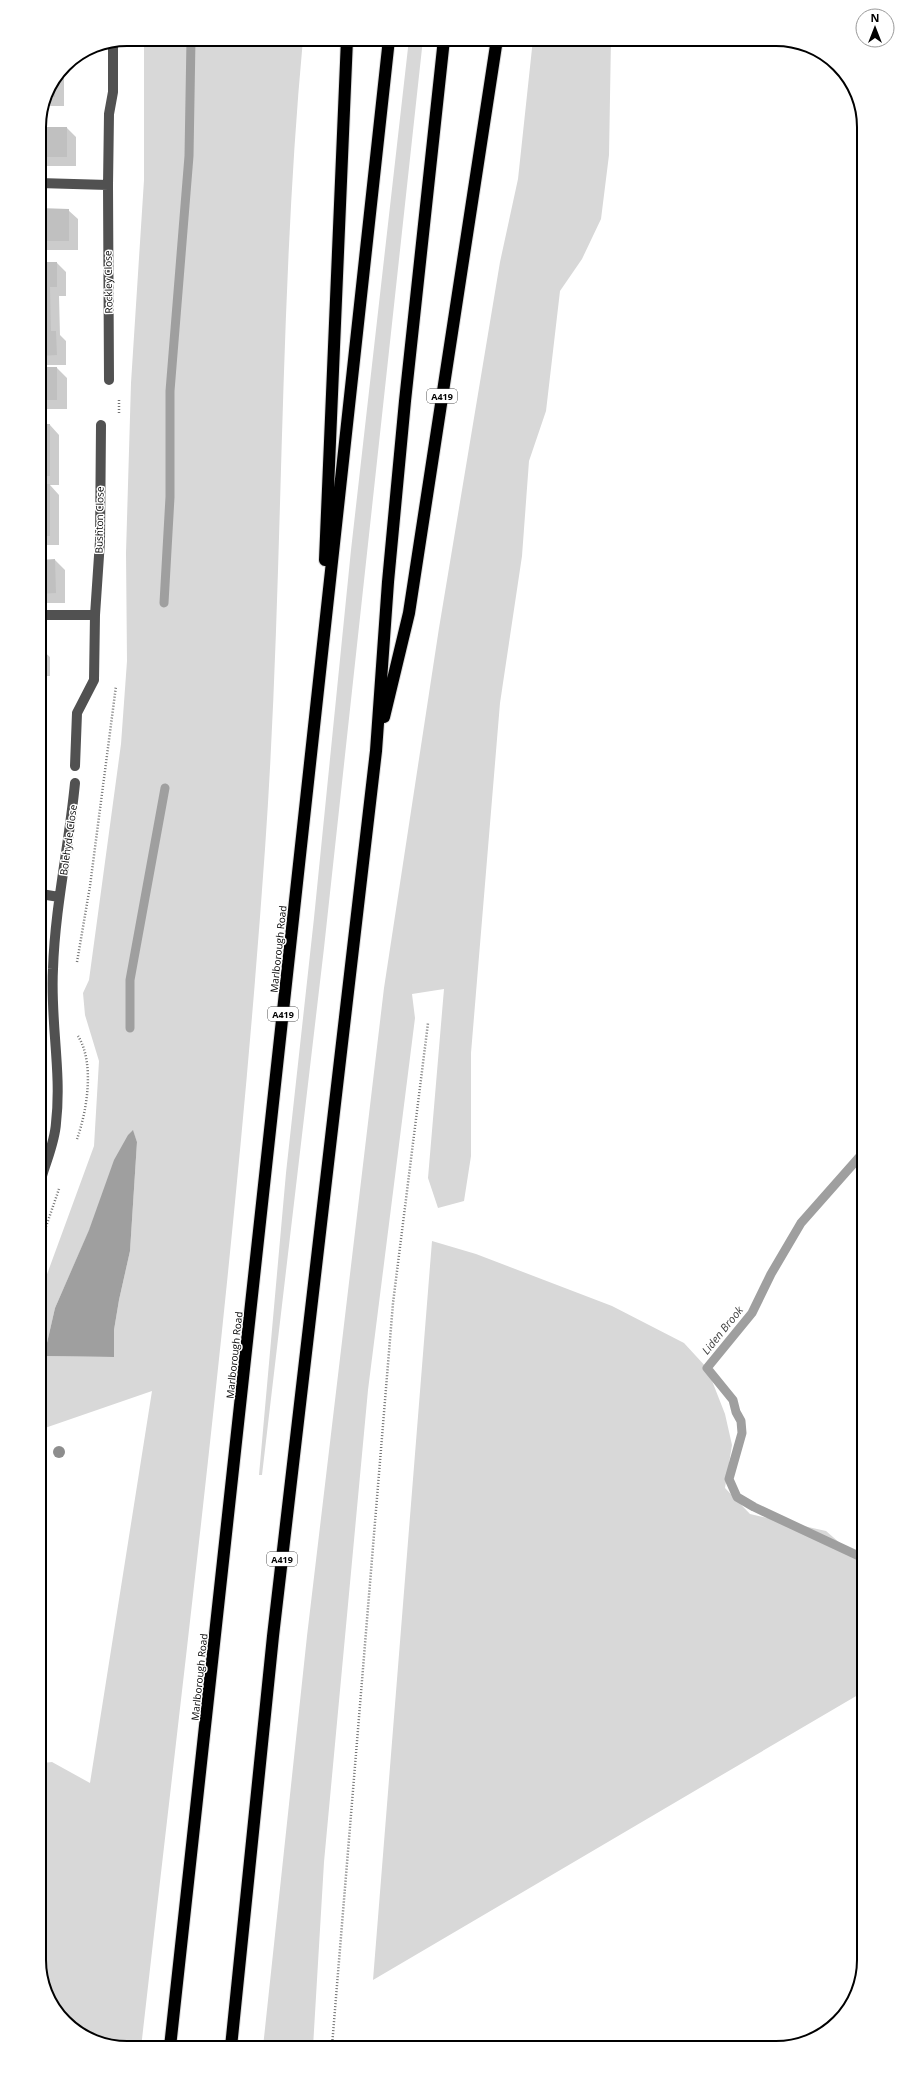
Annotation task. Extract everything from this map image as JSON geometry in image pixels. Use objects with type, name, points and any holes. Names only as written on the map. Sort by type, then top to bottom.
[{"type":"highway","name":"A419","points":[[321,665],[347,46]]},
{"type":"highway","name":"A419","points":[[321,665],[388,46]]},
{"type":"highway","name":"A419","points":[[232,2041],[273,1644],[376,751],[388,582],[404,401],[443,46]]},
{"type":"highway","name":"A419","points":[[376,751],[409,613],[496,46]]},
{"type":"highway","name":"Marlborough Road","points":[[171,2041],[321,665]]},
{"type":"street","name":"Rockley Close","points":[[109,380],[107,249],[109,114],[113,92],[113,48]]},
{"type":"street","points":[[46,183],[108,184]]},
{"type":"street","name":"Bushton Close","points":[[75,766],[77,713],[94,680],[95,586],[100,541],[101,425]]},
{"type":"street","points":[[46,615],[95,615]]},
{"type":"street","name":"Bolehyde Close","points":[[46,1161],[56,1125],[53,969],[59,897],[70,836],[75,783]]},
{"type":"street","points":[[46,895],[59,897]]},
{"type":"path","points":[[332,2041],[393,1303],[428,1023]]},
{"type":"shaded area","points":[[144,46],[302,46],[289,241],[271,748],[265,849],[253,999],[225,1299],[193,1598],[142,2041],[122,2041],[106,2038],[96,2035],[78,2024],[63,2009],[52,1991],[46,1965],[46,1763],[52,1762],[90,1783],[152,1391],[46,1428],[46,1356],[114,1357],[114,1330],[130,1251],[137,1142],[133,1131],[55,1308],[46,1347],[46,1277],[94,1146],[99,1061],[85,1015],[83,993],[89,980],[121,744],[127,661],[126,553],[131,383],[144,180]]},
{"type":"shaded area","points":[[408,46],[422,46],[324,948],[262,1475],[259,1475],[286,1173],[314,918],[351,550]]},
{"type":"shaded area","points":[[532,46],[611,46],[609,155],[601,219],[582,259],[560,291],[546,411],[529,461],[522,556],[500,703],[471,1053],[471,1156],[464,1201],[438,1208],[428,1178],[444,989],[412,994],[415,1018],[368,1390],[324,1862],[313,2041],[264,2041],[307,1636],[384,988],[439,628],[500,262],[518,179]]},
{"type":"shaded area","points":[[133,1130],[137,1142],[130,1251],[114,1330],[114,1357],[46,1356],[46,1347],[55,1308],[89,1230],[114,1160],[128,1135]]},
{"type":"shaded area","points":[[432,1241],[476,1254],[612,1306],[684,1343],[707,1368],[725,1414],[732,1445],[725,1488],[750,1514],[826,1531],[857,1558],[857,1696],[373,1980]]},
{"type":"building","points":[[55,90],[55,97],[52,97]]},
{"type":"building","points":[[46,127],[67,127],[67,157],[46,157]]},
{"type":"building","points":[[46,208],[69,209],[69,241],[46,241]]},
{"type":"building","points":[[46,262],[57,262],[57,287],[50,287],[51,331],[56,331],[57,355],[46,356]]},
{"type":"building","points":[[46,367],[57,367],[57,400],[46,400]]},
{"type":"building","points":[[46,424],[50,424],[50,476],[46,476]]},
{"type":"building","points":[[46,484],[50,484],[50,536],[46,536]]},
{"type":"building","points":[[55,559],[56,593],[46,594],[46,560]]},
{"type":"waterway","points":[[164,603],[170,497],[170,391],[189,156],[191,46]]},
{"type":"waterway","points":[[130,1028],[130,980],[165,788]]},
{"type":"waterway","name":"Liden Brook","points":[[857,1160],[801,1223],[771,1274],[752,1313],[707,1368],[733,1400],[736,1412],[741,1421],[742,1433],[729,1479],[737,1497],[754,1507],[857,1555]]}]
